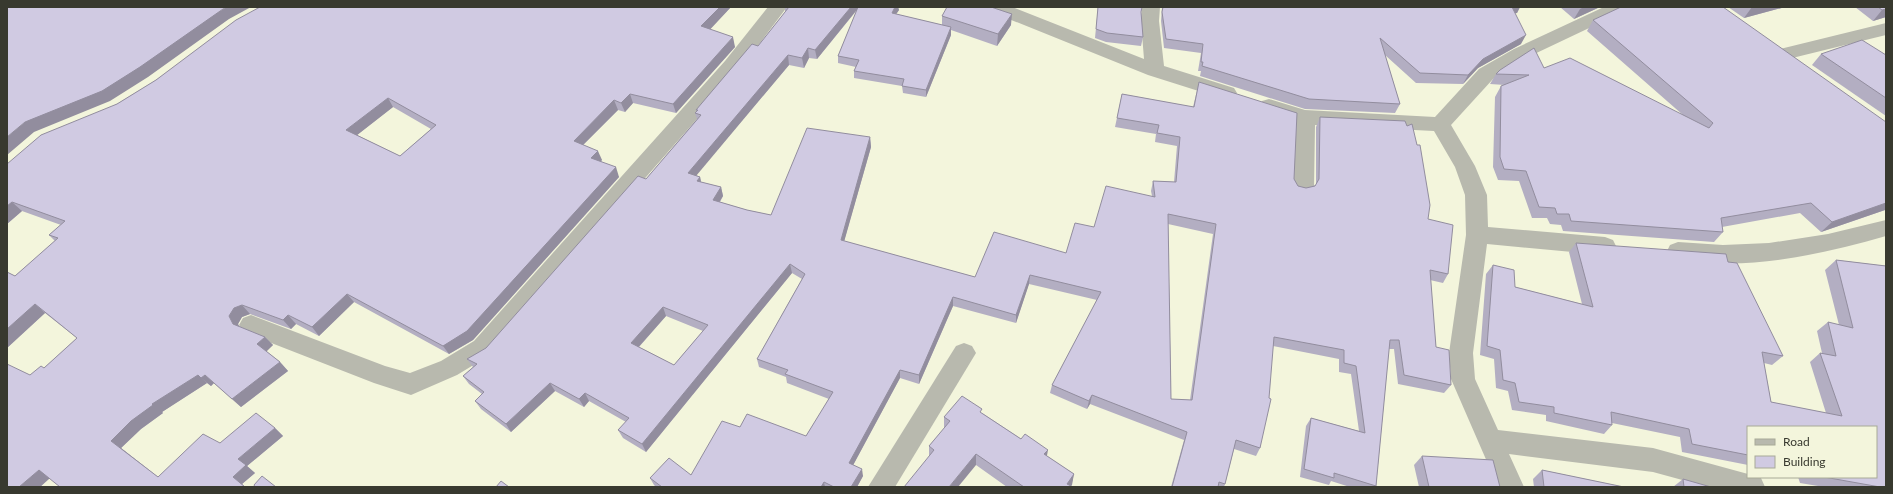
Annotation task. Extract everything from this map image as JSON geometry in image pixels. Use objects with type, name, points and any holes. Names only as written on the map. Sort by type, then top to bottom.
[{"type":"street","points":[[251,325],[383,376],[411,384],[449,368],[482,348],[732,66],[778,7]]},
{"type":"street","points":[[995,7],[1155,70],[1305,117],[1440,124]]},
{"type":"street","points":[[1151,7],[1150,21],[1155,70]]},
{"type":"street","points":[[1440,124],[1486,74],[1521,53],[1619,7]]},
{"type":"street","points":[[1799,68],[1774,51],[1886,30]]},
{"type":"street","points":[[1302,188],[1305,117]]},
{"type":"street","points":[[1440,124],[1465,166],[1476,195],[1477,235],[1461,352],[1463,379],[1511,487]]},
{"type":"street","points":[[1658,250],[1728,254],[1783,250],[1860,236],[1886,228]]},
{"type":"street","points":[[1477,235],[1627,248]]},
{"type":"street","points":[[880,487],[964,353]]},
{"type":"street","points":[[1489,440],[1653,460],[1752,487]]},
{"type":"building","points":[[7,7],[227,7],[140,67],[102,91],[25,122],[7,137]]},
{"type":"building","points":[[260,7],[720,7],[701,26],[733,37],[673,104],[630,94],[621,103],[614,100],[574,141],[598,151],[591,158],[616,167],[467,331],[443,346],[347,294],[312,327],[288,315],[283,320],[242,305],[234,308],[229,316],[233,324],[265,337],[257,344],[280,362],[232,399],[205,375],[201,378],[198,375],[152,404],[153,405],[131,421],[111,441],[158,477],[203,434],[220,443],[256,413],[275,428],[238,459],[246,465],[233,477],[245,487],[60,487],[39,470],[19,487],[7,487],[7,364],[30,375],[41,366],[44,368],[77,338],[35,304],[7,329],[7,272],[15,276],[58,238],[49,235],[65,221],[12,202],[7,206],[7,164],[41,135],[117,104],[156,80],[236,20]],"holes":[[[388,98],[436,125],[400,156],[346,130]]]},
{"type":"building","points":[[789,7],[851,7],[815,50],[808,48],[802,58],[788,55],[688,173],[700,177],[697,181],[721,187],[713,200],[771,215],[807,128],[870,137],[841,240],[975,277],[994,232],[1066,253],[1075,223],[1094,227],[1106,186],[1155,197],[1153,181],[1176,182],[1180,137],[1157,133],[1159,125],[1117,118],[1122,94],[1194,107],[1199,82],[1297,113],[1294,179],[1298,186],[1306,188],[1315,186],[1319,179],[1320,117],[1405,121],[1407,126],[1412,124],[1417,145],[1420,145],[1430,205],[1428,219],[1453,225],[1448,274],[1430,270],[1436,347],[1449,350],[1451,385],[1404,375],[1399,340],[1390,340],[1376,486],[1334,473],[1334,478],[1304,469],[1311,418],[1365,433],[1356,366],[1344,363],[1344,350],[1274,337],[1269,398],[1271,399],[1260,448],[1236,440],[1225,484],[1219,482],[1218,487],[1172,487],[1187,432],[1092,395],[1089,401],[1052,385],[1101,292],[1030,275],[1016,315],[953,297],[919,375],[900,370],[849,463],[862,469],[851,487],[834,487],[824,482],[821,487],[662,487],[650,478],[669,458],[691,475],[722,421],[740,427],[747,414],[806,436],[833,392],[785,374],[788,370],[757,359],[805,274],[790,264],[642,444],[618,430],[629,418],[585,393],[579,399],[550,383],[506,424],[475,401],[484,392],[463,376],[477,364],[467,359],[486,348],[638,176],[646,179],[701,115],[695,113],[698,110],[696,110],[752,44],[758,46]],"holes":[[[1168,214],[1216,224],[1192,400],[1171,399]],[[663,307],[708,325],[674,365],[631,343]]]},
{"type":"building","points":[[858,7],[895,7],[892,13],[951,27],[926,90],[902,86],[904,79],[854,71],[859,60],[838,56]]},
{"type":"building","points":[[947,7],[991,7],[1012,14],[998,34],[942,16]]},
{"type":"building","points":[[1098,7],[1142,7],[1143,37],[1107,33],[1096,29]]},
{"type":"building","points":[[1163,7],[1512,7],[1526,35],[1483,59],[1468,75],[1420,73],[1380,38],[1400,104],[1309,99],[1202,66],[1203,44],[1166,39],[1162,12]]},
{"type":"building","points":[[1621,7],[1723,7],[1886,122],[1886,203],[1832,222],[1811,203],[1721,218],[1723,232],[1571,221],[1569,214],[1557,214],[1555,208],[1539,207],[1526,171],[1504,169],[1500,157],[1501,86],[1529,75],[1496,74],[1534,48],[1544,68],[1570,58],[1709,128],[1713,123],[1593,20]]},
{"type":"building","points":[[1878,7],[1886,7],[1886,9],[1882,10]]},
{"type":"building","points":[[1862,40],[1886,55],[1886,98],[1821,54]]},
{"type":"building","points":[[1576,243],[1726,254],[1728,262],[1737,263],[1783,356],[1762,352],[1771,402],[1842,416],[1820,353],[1836,356],[1828,322],[1853,328],[1836,260],[1886,266],[1886,487],[1830,478],[1877,478],[1877,426],[1747,426],[1747,455],[1692,444],[1689,429],[1611,412],[1612,425],[1554,413],[1554,407],[1519,402],[1515,383],[1503,380],[1500,350],[1487,346],[1493,265],[1514,270],[1515,287],[1593,307]]},
{"type":"building","points":[[962,396],[982,409],[980,412],[1021,439],[1025,434],[1048,450],[1044,454],[1074,474],[1067,484],[1073,487],[1024,487],[976,454],[949,487],[904,487],[934,450],[929,446],[950,421],[944,417]]},
{"type":"building","points":[[1422,456],[1493,460],[1500,487],[1429,487]]},
{"type":"building","points":[[1542,470],[1624,487],[1544,487]]},
{"type":"building","points":[[262,476],[276,487],[255,487],[254,485]]},
{"type":"building","points":[[1683,479],[1711,487],[1684,487]]},
{"type":"building","points":[[501,481],[509,487],[496,487]]}]
